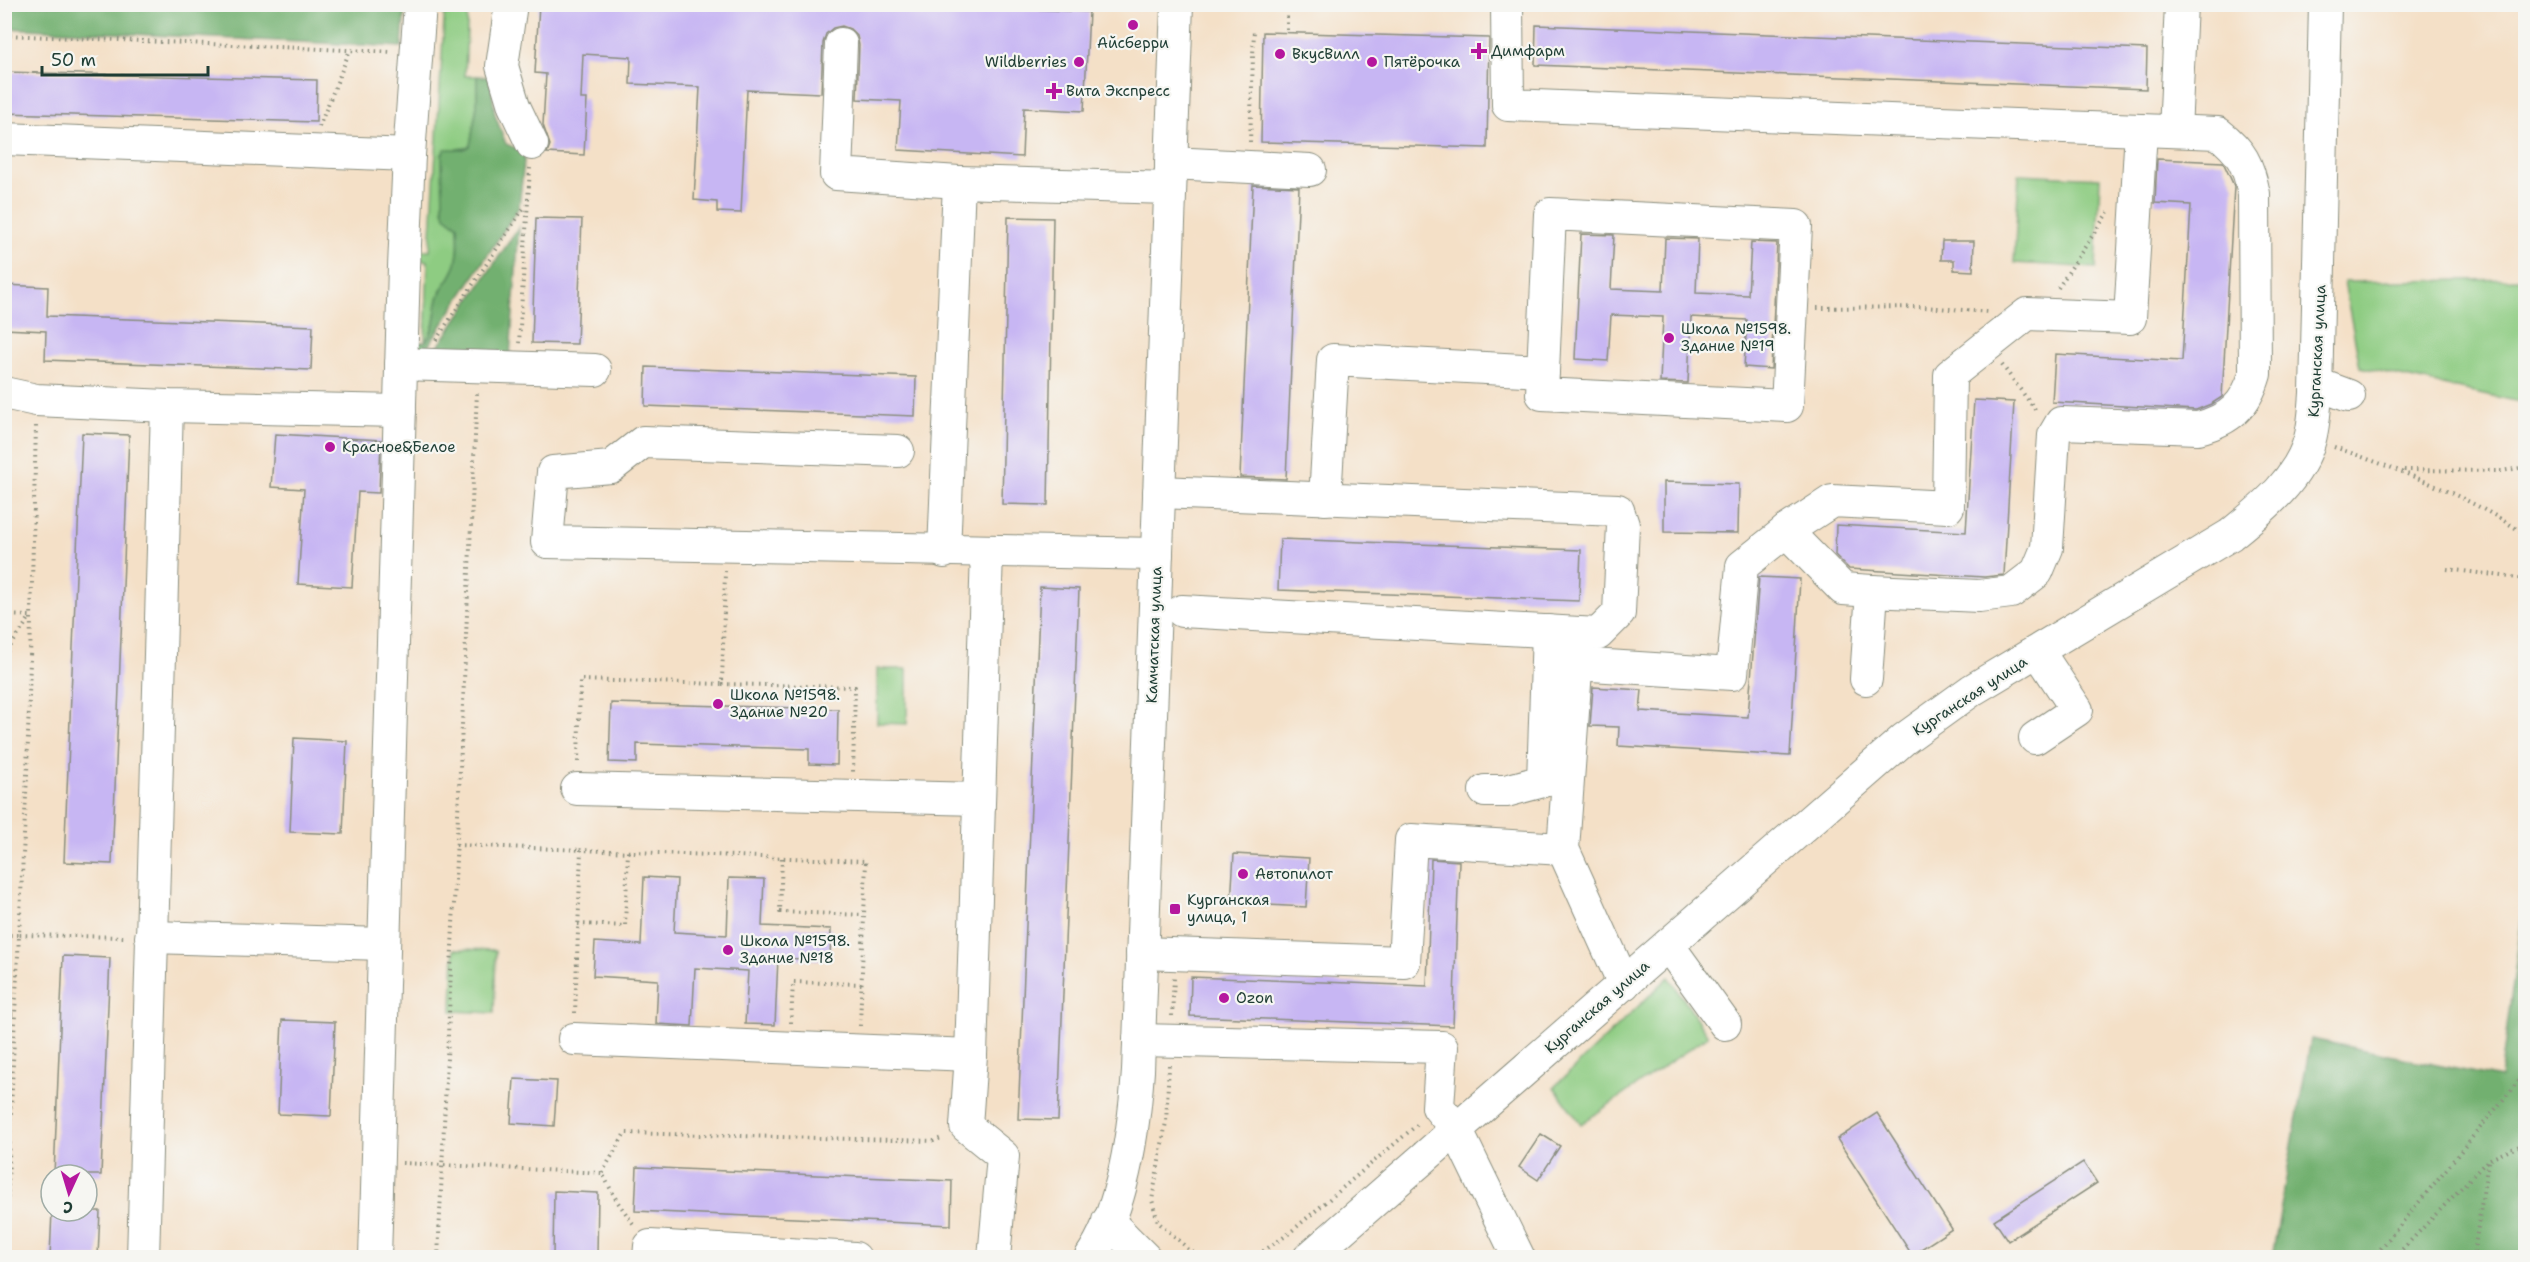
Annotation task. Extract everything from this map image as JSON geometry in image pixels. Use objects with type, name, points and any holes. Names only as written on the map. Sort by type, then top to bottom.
[{"type":"street","points":[[375,1257],[400,411],[411,364],[409,155],[420,4]]},
{"type":"street","points":[[511,4],[502,66],[514,106],[532,144]]},
{"type":"street","name":"Камчатская улица","points":[[1090,1257],[1108,1221],[1129,1150],[1135,1110],[1177,4]]},
{"type":"street","points":[[1507,4],[1508,105],[2218,133],[2235,146],[2248,168],[2254,194],[2255,362],[2255,374],[2249,395],[2235,410],[2215,423],[2198,428],[2061,423],[2054,435],[2047,548],[2037,572],[2011,592],[1979,596],[1843,589],[1786,531]]},
{"type":"street","points":[[2175,131],[2181,4]]},
{"type":"street","name":"Курганская улица","points":[[1309,1257],[1447,1118],[1623,984],[1912,733],[1972,690],[2230,535],[2255,516],[2287,482],[2304,455],[2310,439],[2332,268],[2325,4]]},
{"type":"street","points":[[841,44],[836,174],[959,182],[1171,176],[1249,167],[1310,170]]},
{"type":"street","points":[[1576,664],[1732,674],[1742,566],[1786,531],[1832,501],[1947,507],[1950,375],[1987,346],[2033,315],[2130,318],[2141,130]]},
{"type":"street","points":[[4,140],[409,155]]},
{"type":"street","points":[[944,552],[959,182]]},
{"type":"street","points":[[1550,214],[1796,226],[1787,406],[1542,394],[1543,371],[1550,214]]},
{"type":"street","points":[[1325,499],[1333,360],[1543,371]]},
{"type":"street","points":[[411,364],[595,370]]},
{"type":"street","points":[[2317,384],[2349,396]]},
{"type":"street","points":[[4,393],[36,400],[167,406],[400,411]]},
{"type":"street","points":[[143,1257],[167,406]]},
{"type":"street","points":[[898,452],[644,442],[611,467],[553,472],[547,542],[944,552],[1157,554]]},
{"type":"street","points":[[1159,492],[1618,510],[1623,525],[1618,613],[1598,634],[1182,610]]},
{"type":"street","points":[[987,552],[971,1055],[966,1126],[1003,1156],[994,1257]]},
{"type":"street","points":[[1866,680],[1872,591]]},
{"type":"street","points":[[1563,632],[1576,664],[1563,849],[1623,984]]},
{"type":"street","points":[[1485,791],[1506,791],[1543,781],[1563,632]]},
{"type":"street","points":[[2035,738],[2077,710],[2038,651]]},
{"type":"street","points":[[577,789],[979,799]]},
{"type":"street","points":[[1142,953],[1404,962],[1411,840],[1563,849]]},
{"type":"street","points":[[151,937],[384,944]]},
{"type":"street","points":[[1668,945],[1725,1024]]},
{"type":"street","points":[[574,1039],[971,1055]]},
{"type":"street","points":[[1139,1040],[1442,1047],[1447,1118],[1519,1257]]},
{"type":"street","points":[[1108,1221],[1145,1257]]},
{"type":"street","points":[[650,1252],[855,1257]]},
{"type":"path","points":[[1287,4],[1287,30]]},
{"type":"path","points":[[1249,167],[1254,29]]},
{"type":"path","points":[[4,35],[417,53]]},
{"type":"path","points":[[311,152],[350,50]]},
{"type":"path","points":[[517,367],[526,206],[532,144]]},
{"type":"path","points":[[411,364],[526,206]]},
{"type":"path","points":[[1792,308],[1924,307],[2033,315],[2110,210]]},
{"type":"path","points":[[1987,346],[2054,435]]},
{"type":"path","points":[[438,1257],[479,366]]},
{"type":"path","points":[[5,1257],[31,616],[36,400]]},
{"type":"path","points":[[2310,439],[2390,466],[2461,498],[2526,535]]},
{"type":"path","points":[[2399,470],[2502,471],[2526,467]]},
{"type":"path","points":[[2447,569],[2526,579]]},
{"type":"path","points":[[722,684],[724,574]]},
{"type":"path","points":[[4,615],[31,616]]},
{"type":"path","points":[[4,656],[31,616]]},
{"type":"path","points":[[577,789],[580,680],[855,687],[853,796]]},
{"type":"path","points":[[456,845],[867,861],[859,1051]]},
{"type":"path","points":[[574,1039],[581,850]]},
{"type":"path","points":[[578,924],[625,926],[628,851]]},
{"type":"path","points":[[782,858],[780,912],[864,915]]},
{"type":"path","points":[[4,935],[151,937]]},
{"type":"path","points":[[1175,954],[1166,1122],[1152,1200],[1158,1222],[1199,1257]]},
{"type":"path","points":[[790,1048],[793,982],[862,984]]},
{"type":"path","points":[[4,1014],[15,1014]]},
{"type":"path","points":[[2373,1257],[2526,1072]]},
{"type":"path","points":[[2521,1077],[2526,1085]]},
{"type":"path","points":[[1253,1257],[1287,1235],[1447,1118]]},
{"type":"path","points":[[602,1173],[625,1133],[934,1141],[966,1126]]},
{"type":"path","points":[[2394,1257],[2488,1160],[2526,1143]]},
{"type":"path","points":[[2473,1257],[2488,1160]]},
{"type":"path","points":[[378,1162],[602,1173]]},
{"type":"path","points":[[602,1173],[650,1252]]},
{"type":"green space","points":[[5,5],[405,5],[402,47],[5,28]]},
{"type":"green space","points":[[445,5],[468,5],[465,76],[477,76],[477,106],[470,146],[442,154],[443,208],[445,216],[458,226],[458,252],[456,265],[440,293],[434,324],[425,342],[428,261],[413,260],[413,250],[430,250]]},
{"type":"green space","points":[[477,76],[490,77],[495,115],[506,144],[525,152],[519,207],[423,354],[409,341],[425,342],[429,336],[434,324],[440,293],[456,265],[458,252],[458,226],[445,216],[443,208],[442,154],[445,149],[465,149],[470,146],[477,106]]},
{"type":"green space","points":[[2019,174],[2100,178],[2096,268],[2014,263]]},
{"type":"green space","points":[[519,227],[510,356],[433,354]]},
{"type":"green space","points":[[2525,279],[2525,403],[2360,367],[2344,282]]},
{"type":"green space","points":[[877,669],[907,669],[907,724],[877,723]]},
{"type":"green space","points":[[2525,896],[2525,1257],[2272,1257],[2311,1039],[2500,1078]]},
{"type":"green space","points":[[454,949],[496,950],[494,1013],[452,1011]]},
{"type":"green space","points":[[1669,977],[1708,1036],[1581,1124],[1554,1087]]},
{"type":"building","points":[[539,4],[932,4],[1089,12],[1084,111],[1024,108],[1022,157],[898,150],[901,101],[857,99],[859,45],[857,36],[850,29],[842,26],[833,28],[826,34],[823,43],[821,93],[747,90],[741,213],[717,212],[717,202],[694,200],[700,87],[630,84],[631,57],[583,54],[581,99],[587,99],[584,155],[547,153],[550,145],[543,125],[546,74],[535,73]]},
{"type":"building","points":[[1536,25],[2147,49],[2146,89],[1535,65]]},
{"type":"building","points":[[1263,32],[1489,38],[1487,148],[1261,142]]},
{"type":"building","points":[[4,72],[317,80],[316,122],[4,113]]},
{"type":"building","points":[[2157,159],[2223,162],[2234,186],[2222,397],[2196,410],[2052,402],[2055,354],[2182,361],[2191,205],[2155,203]]},
{"type":"building","points":[[1253,185],[1299,187],[1286,479],[1240,477]]},
{"type":"building","points":[[1008,217],[1053,218],[1048,505],[1002,504]]},
{"type":"building","points":[[536,218],[582,219],[577,344],[532,343]]},
{"type":"building","points":[[1581,234],[1614,235],[1611,289],[1663,291],[1665,238],[1698,239],[1696,293],[1748,295],[1751,242],[1777,243],[1771,369],[1744,367],[1747,320],[1691,317],[1688,383],[1660,382],[1663,317],[1611,315],[1608,361],[1575,359]]},
{"type":"building","points":[[1942,241],[1974,241],[1973,271],[1954,270],[1954,260],[1941,260]]},
{"type":"building","points":[[4,285],[48,287],[47,316],[313,326],[311,370],[45,360],[46,331],[4,329]]},
{"type":"building","points":[[646,367],[916,377],[915,416],[645,406]]},
{"type":"building","points":[[1974,400],[2014,402],[2004,575],[1984,577],[1849,569],[1835,555],[1836,525],[1966,532]]},
{"type":"building","points":[[82,433],[129,435],[112,864],[64,862]]},
{"type":"building","points":[[275,434],[381,440],[379,493],[358,492],[352,587],[298,584],[304,489],[271,487]]},
{"type":"building","points":[[1664,482],[1739,484],[1738,533],[1664,532]]},
{"type":"building","points":[[1280,539],[1581,550],[1579,601],[1278,590]]},
{"type":"building","points":[[1759,577],[1800,579],[1790,756],[1618,746],[1619,727],[1590,726],[1593,687],[1642,690],[1640,711],[1748,717]]},
{"type":"building","points":[[1040,587],[1079,589],[1058,1120],[1018,1119]]},
{"type":"building","points":[[611,703],[838,709],[837,765],[809,764],[809,749],[637,744],[637,763],[609,762]]},
{"type":"building","points":[[294,738],[347,741],[343,834],[290,832]]},
{"type":"building","points":[[1234,854],[1309,858],[1306,907],[1231,903]]},
{"type":"building","points":[[1431,859],[1459,861],[1453,1026],[1190,1016],[1191,977],[1427,986]]},
{"type":"building","points":[[644,877],[677,879],[674,932],[727,935],[729,878],[764,879],[762,926],[831,929],[830,960],[778,958],[775,1025],[745,1024],[748,971],[695,968],[692,1026],[656,1024],[658,980],[593,976],[595,942],[641,945]]},
{"type":"building","points":[[63,956],[110,958],[101,1175],[99,1175],[99,1163],[54,1163]]},
{"type":"building","points":[[282,1020],[335,1022],[331,1116],[278,1114]]},
{"type":"building","points":[[514,1079],[557,1081],[554,1126],[511,1123]]},
{"type":"building","points":[[1877,1113],[1952,1229],[1912,1255],[1837,1139]]},
{"type":"building","points":[[1541,1134],[1560,1146],[1538,1180],[1519,1167]]},
{"type":"building","points":[[2083,1162],[2097,1183],[2008,1241],[1994,1220]]},
{"type":"building","points":[[637,1167],[952,1181],[951,1225],[635,1211]]},
{"type":"building","points":[[554,1191],[598,1193],[597,1257],[553,1257]]},
{"type":"building","points":[[100,1211],[98,1257],[50,1257],[51,1223],[99,1223]]},
{"type":"place","name":"Айсберри","points":[[1133,25]]},
{"type":"place","name":"Димфарм","points":[[1479,51]]},
{"type":"place","name":"ВкусВилл","points":[[1280,54]]},
{"type":"place","name":"Wildberries","points":[[1079,62]]},
{"type":"place","name":"Пятёрочка","points":[[1372,62]]},
{"type":"place","name":"Вита Экспресс","points":[[1054,91]]},
{"type":"place","name":"Школа №1598. Здание №19","points":[[1669,338]]},
{"type":"place","name":"Красное&Белое","points":[[330,447]]},
{"type":"place","name":"Школа №1598. Здание №20","points":[[718,704]]},
{"type":"place","name":"Автопилот","points":[[1243,874]]},
{"type":"place","name":"Курганская улица, 1","points":[[1175,909]]},
{"type":"place","name":"Школа №1598. Здание №18","points":[[728,950]]},
{"type":"place","name":"Ozon","points":[[1224,998]]}]
